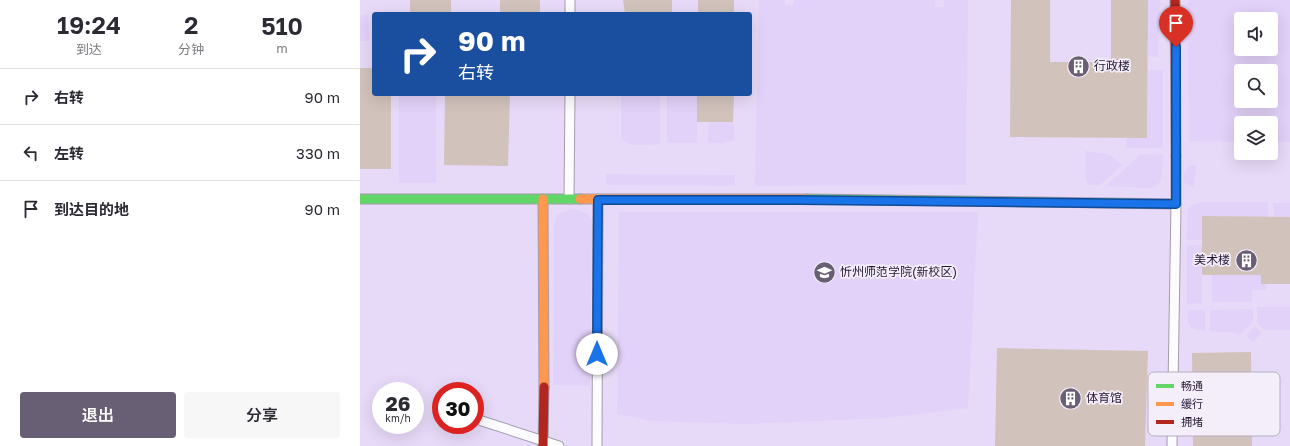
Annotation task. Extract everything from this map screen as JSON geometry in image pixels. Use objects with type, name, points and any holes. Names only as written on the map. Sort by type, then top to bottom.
[{"type":"street","points":[[570,0],[570,12]]},
{"type":"street","points":[[1173,372],[1176,204],[1175,0]]},
{"type":"street","points":[[569,200],[570,96]]},
{"type":"street","points":[[543,199],[544,443]]},
{"type":"street","points":[[360,200],[784,200],[1176,204]]},
{"type":"street","points":[[597,446],[598,200]]},
{"type":"street","points":[[484,422],[544,443],[560,446]]},
{"type":"street","points":[[1172,436],[1172,446]]},
{"type":"shaded area","name":"忻州师范学院(新校区)","points":[[360,0],[1290,0],[1290,446],[360,446]]},
{"type":"shaded area","points":[[759,0],[785,0],[785,5],[793,6],[794,0],[935,0],[935,7],[944,7],[944,0],[968,0],[966,185],[755,186]]},
{"type":"shaded area","points":[[1148,0],[1160,0],[1158,57],[1148,56]]},
{"type":"shaded area","points":[[1188,0],[1290,0],[1290,142],[1278,142],[1278,116],[1234,116],[1234,142],[1189,141]]},
{"type":"shaded area","points":[[368,15],[369,41],[360,41],[360,16]]},
{"type":"shaded area","points":[[1148,70],[1163,70],[1163,148],[1126,148],[1126,138],[1147,138]]},
{"type":"shaded area","points":[[399,96],[436,96],[436,183],[399,183]]},
{"type":"shaded area","points":[[621,96],[660,96],[660,144],[633,144],[624,141],[621,137]]},
{"type":"shaded area","points":[[667,96],[697,96],[697,143],[667,143]]},
{"type":"shaded area","points":[[709,122],[733,122],[735,140],[722,143],[708,143]]},
{"type":"shaded area","points":[[1085,151],[1109,154],[1122,165],[1100,185],[1090,185],[1086,181]]},
{"type":"shaded area","points":[[1141,154],[1163,155],[1161,181],[1153,188],[1106,186]]},
{"type":"shaded area","points":[[1190,165],[1196,165],[1194,187],[1186,184],[1183,178]]},
{"type":"shaded area","points":[[606,174],[735,175],[735,186],[606,185]]},
{"type":"shaded area","points":[[1203,202],[1268,202],[1268,217],[1203,216],[1202,240],[1187,240],[1188,209],[1191,206]]},
{"type":"shaded area","points":[[1273,203],[1290,203],[1290,217],[1274,217]]},
{"type":"shaded area","points":[[572,209],[584,212],[592,220],[590,386],[553,385],[554,225],[557,215]]},
{"type":"shaded area","points":[[619,212],[978,212],[968,408],[887,418],[745,424],[653,421],[617,414]]},
{"type":"shaded area","points":[[1187,245],[1202,245],[1202,303],[1187,304]]},
{"type":"shaded area","points":[[1212,275],[1261,275],[1261,284],[1266,284],[1266,290],[1252,290],[1252,302],[1212,302]]},
{"type":"shaded area","points":[[1257,307],[1290,307],[1290,330],[1265,330],[1257,323]]},
{"type":"shaded area","points":[[1253,309],[1253,321],[1240,335],[1229,332],[1210,331],[1210,310]]},
{"type":"shaded area","points":[[1188,310],[1205,310],[1205,331],[1195,330],[1190,326],[1188,320]]},
{"type":"shaded area","points":[[1255,326],[1261,333],[1253,342],[1246,335]]},
{"type":"building","points":[[410,0],[451,0],[451,12],[410,12]]},
{"type":"building","points":[[500,0],[540,0],[540,12],[500,12]]},
{"type":"building","points":[[623,0],[672,0],[672,12],[625,12]]},
{"type":"building","points":[[698,0],[734,0],[734,12],[698,12]]},
{"type":"building","name":"行政楼","points":[[1011,0],[1050,0],[1050,62],[1111,62],[1111,0],[1148,0],[1147,138],[1010,137]]},
{"type":"building","points":[[360,68],[372,68],[372,96],[391,96],[391,169],[360,169]]},
{"type":"building","points":[[445,96],[510,96],[508,166],[444,165]]},
{"type":"building","points":[[697,96],[734,96],[733,122],[697,122]]},
{"type":"building","name":"美术楼","points":[[1202,216],[1290,217],[1290,284],[1261,284],[1261,275],[1202,275]]},
{"type":"building","name":"体育馆","points":[[997,348],[1148,351],[1145,446],[995,446]]},
{"type":"building","points":[[1251,352],[1251,372],[1192,372],[1192,353]]},
{"type":"building","points":[[1193,436],[1252,436],[1252,446],[1193,446]]},
{"type":"traffic: fast","points":[[807,199],[1176,204],[1176,156]]},
{"type":"traffic: fast","points":[[360,199],[580,199]]},
{"type":"traffic: slow","points":[[543,199],[544,387]]},
{"type":"traffic: slow","points":[[580,199],[807,199]]},
{"type":"traffic: jam","points":[[1175,0],[1176,156]]},
{"type":"traffic: jam","points":[[543,446],[544,387]]},
{"type":"place","name":"行政楼","points":[[1079,66]]},
{"type":"place","name":"美术楼","points":[[1246,260]]},
{"type":"place","name":"忻州师范学院(新校区)","points":[[825,272]]},
{"type":"place","name":"体育馆","points":[[1071,398]]},
{"type":"route","points":[[597,354],[598,200],[800,200],[1176,204],[1176,47]]}]
